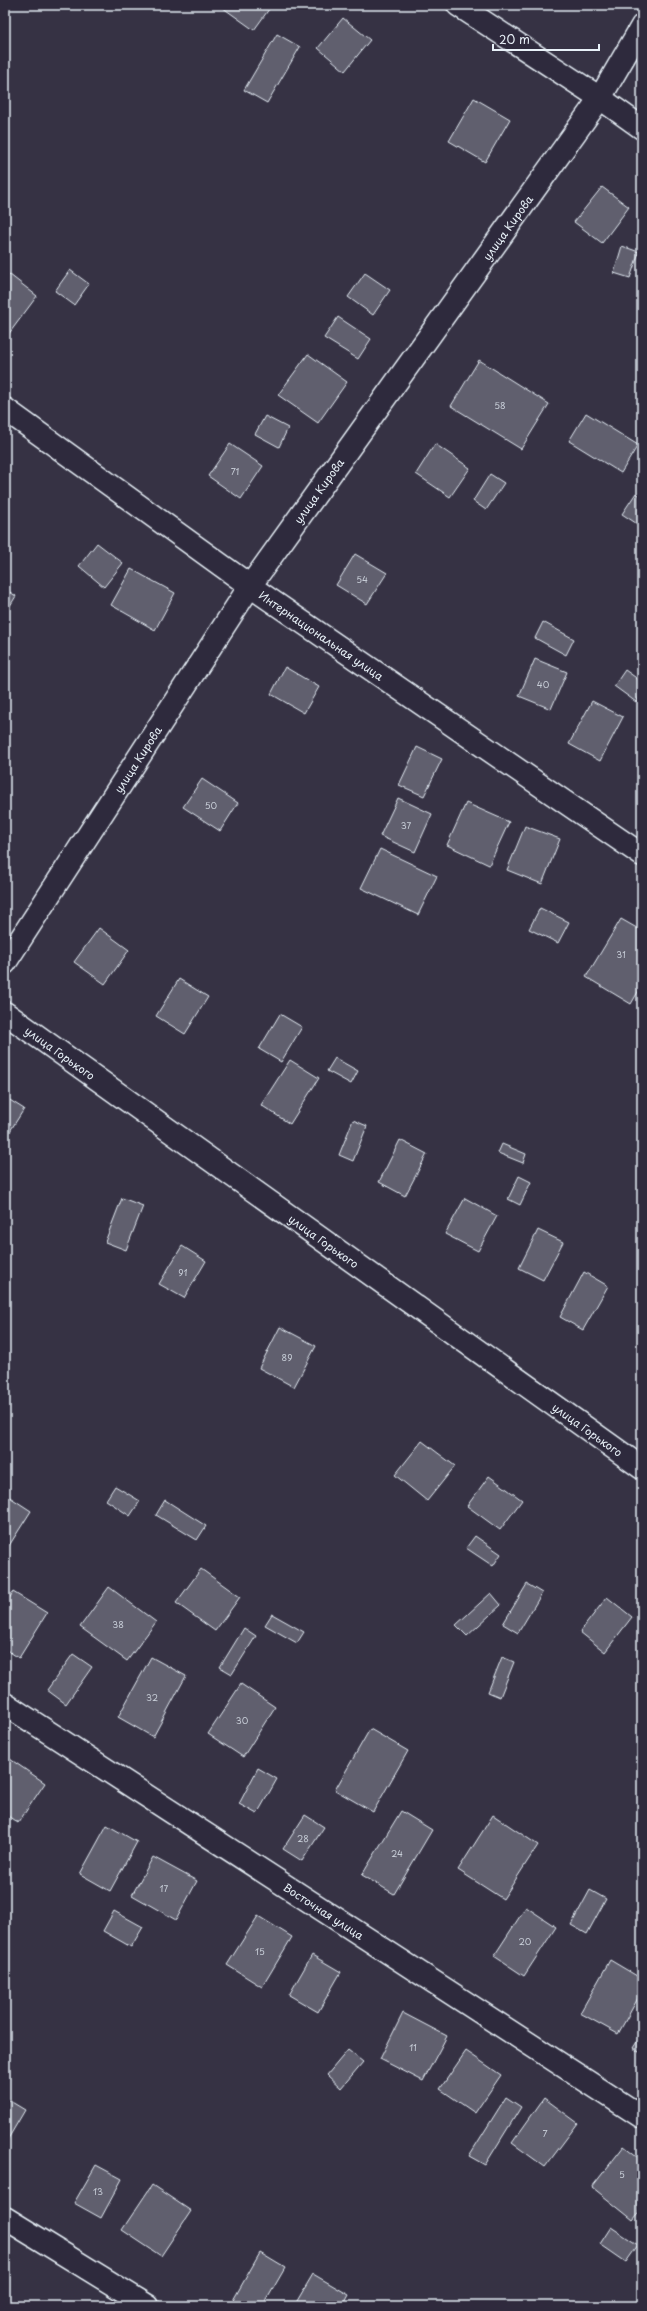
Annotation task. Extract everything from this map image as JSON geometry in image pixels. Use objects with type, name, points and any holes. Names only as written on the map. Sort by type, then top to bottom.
[{"type":"street","points":[[458,5],[600,98],[642,128]]},
{"type":"street","name":"улица Кирова","points":[[5,963],[250,586],[600,98],[642,26]]},
{"type":"street","name":"Интернациональная улица","points":[[5,409],[250,586],[642,855]]},
{"type":"street","name":"улица Горького","points":[[5,1013],[642,1468]]},
{"type":"street","name":"Восточная улица","points":[[5,1704],[642,2117]]},
{"type":"street","points":[[5,2218],[148,2306]]},
{"type":"building","points":[[219,5],[272,5],[254,30]]},
{"type":"building","points":[[343,18],[370,40],[345,71],[318,48]]},
{"type":"building","points":[[277,34],[300,47],[267,103],[244,90]]},
{"type":"building","points":[[474,98],[510,119],[485,162],[449,141]]},
{"type":"building","points":[[602,187],[629,207],[602,243],[574,222]]},
{"type":"building","points":[[622,246],[639,252],[630,278],[614,273]]},
{"type":"building","points":[[70,270],[89,284],[74,305],[55,291]]},
{"type":"building","points":[[5,271],[37,296],[5,339]]},
{"type":"building","points":[[365,273],[390,290],[373,315],[348,297]]},
{"type":"building","points":[[338,317],[371,339],[358,359],[324,338]]},
{"type":"building","points":[[308,354],[347,382],[318,423],[278,395]]},
{"type":"building","points":[[479,360],[549,404],[521,449],[451,406]]},
{"type":"building","points":[[586,413],[638,445],[621,473],[569,441]]},
{"type":"building","points":[[265,416],[288,428],[279,447],[255,434]]},
{"type":"building","points":[[230,444],[263,466],[241,499],[208,476]]},
{"type":"building","points":[[435,444],[470,468],[450,497],[416,474]]},
{"type":"building","points":[[490,474],[504,483],[486,510],[473,501]]},
{"type":"building","points":[[636,493],[642,497],[642,527],[622,514]]},
{"type":"building","points":[[97,543],[123,563],[104,587],[79,566]]},
{"type":"building","points":[[355,554],[387,573],[367,604],[336,585]]},
{"type":"building","points":[[131,569],[175,593],[155,630],[111,605]]},
{"type":"building","points":[[5,589],[16,596],[5,614]]},
{"type":"building","points":[[543,622],[574,639],[566,655],[535,638]]},
{"type":"building","points":[[535,659],[567,672],[551,709],[519,696]]},
{"type":"building","points":[[285,667],[319,687],[304,713],[271,694]]},
{"type":"building","points":[[625,670],[642,682],[642,693],[636,702],[614,686]]},
{"type":"building","points":[[592,701],[623,717],[600,761],[569,744]]},
{"type":"building","points":[[417,747],[442,759],[424,796],[399,785]]},
{"type":"building","points":[[202,779],[238,803],[220,831],[183,807]]},
{"type":"building","points":[[398,798],[432,814],[415,852],[380,836]]},
{"type":"building","points":[[466,803],[509,822],[489,865],[447,845]]},
{"type":"building","points":[[525,826],[560,839],[542,884],[507,870]]},
{"type":"building","points":[[380,849],[437,876],[418,915],[361,888]]},
{"type":"building","points":[[540,908],[569,922],[558,943],[529,929]]},
{"type":"building","points":[[621,919],[642,931],[642,985],[631,1004],[586,977]]},
{"type":"building","points":[[99,928],[129,950],[105,984],[74,962]]},
{"type":"building","points":[[179,979],[208,997],[185,1034],[156,1016]]},
{"type":"building","points":[[280,1014],[302,1027],[281,1062],[259,1049]]},
{"type":"building","points":[[335,1058],[358,1071],[351,1084],[327,1071]]},
{"type":"building","points":[[290,1060],[319,1078],[290,1124],[261,1105]]},
{"type":"building","points":[[5,1097],[24,1109],[5,1139]]},
{"type":"building","points":[[353,1120],[367,1126],[353,1161],[339,1155]]},
{"type":"building","points":[[400,1140],[427,1154],[405,1196],[379,1182]]},
{"type":"building","points":[[502,1144],[526,1154],[523,1163],[498,1153]]},
{"type":"building","points":[[519,1176],[531,1182],[520,1205],[508,1199]]},
{"type":"building","points":[[122,1198],[143,1206],[126,1250],[105,1242]]},
{"type":"building","points":[[465,1198],[497,1216],[478,1251],[445,1234]]},
{"type":"building","points":[[538,1230],[563,1242],[543,1280],[519,1268]]},
{"type":"building","points":[[182,1246],[206,1261],[184,1298],[159,1284]]},
{"type":"building","points":[[584,1272],[608,1286],[583,1330],[560,1317]]},
{"type":"building","points":[[280,1327],[316,1346],[294,1387],[259,1368]]},
{"type":"building","points":[[422,1441],[455,1466],[427,1501],[395,1475]]},
{"type":"building","points":[[489,1476],[522,1500],[500,1530],[467,1506]]},
{"type":"building","points":[[115,1486],[140,1501],[130,1516],[106,1500]]},
{"type":"building","points":[[5,1494],[31,1511],[5,1552]]},
{"type":"building","points":[[165,1500],[206,1526],[197,1540],[156,1515]]},
{"type":"building","points":[[475,1536],[501,1554],[493,1566],[466,1548]]},
{"type":"building","points":[[201,1569],[240,1597],[215,1631],[176,1603]]},
{"type":"building","points":[[527,1584],[542,1593],[518,1633],[503,1624]]},
{"type":"building","points":[[109,1587],[156,1622],[127,1661],[80,1627]]},
{"type":"building","points":[[13,1592],[47,1613],[19,1658],[5,1649],[5,1606]]},
{"type":"building","points":[[491,1593],[501,1605],[467,1636],[456,1625]]},
{"type":"building","points":[[607,1597],[632,1617],[605,1652],[580,1632]]},
{"type":"building","points":[[272,1614],[304,1632],[297,1643],[265,1625]]},
{"type":"building","points":[[244,1628],[256,1636],[232,1674],[220,1667]]},
{"type":"building","points":[[73,1654],[92,1667],[66,1704],[47,1690]]},
{"type":"building","points":[[151,1657],[186,1676],[153,1737],[118,1717]]},
{"type":"building","points":[[502,1657],[514,1662],[500,1697],[488,1692]]},
{"type":"building","points":[[241,1684],[275,1707],[243,1757],[208,1734]]},
{"type":"building","points":[[370,1729],[408,1751],[373,1812],[335,1790]]},
{"type":"building","points":[[7,1757],[45,1783],[18,1823],[5,1814],[5,1761]]},
{"type":"building","points":[[258,1768],[277,1779],[257,1814],[239,1804]]},
{"type":"building","points":[[401,1811],[432,1830],[394,1894],[362,1875]]},
{"type":"building","points":[[305,1815],[324,1827],[302,1861],[283,1849]]},
{"type":"building","points":[[493,1815],[538,1845],[503,1899],[458,1870]]},
{"type":"building","points":[[107,1825],[137,1842],[110,1891],[80,1874]]},
{"type":"building","points":[[153,1857],[197,1881],[176,1920],[132,1895]]},
{"type":"building","points":[[590,1890],[606,1899],[587,1934],[571,1925]]},
{"type":"building","points":[[526,1907],[556,1927],[524,1976],[494,1956]]},
{"type":"building","points":[[114,1911],[143,1927],[131,1947],[103,1931]]},
{"type":"building","points":[[258,1916],[292,1937],[262,1987],[227,1965]]},
{"type":"building","points":[[312,1955],[341,1972],[318,2012],[289,1995]]},
{"type":"building","points":[[610,1960],[642,1979],[642,1991],[618,2034],[580,2013]]},
{"type":"building","points":[[403,2013],[447,2036],[423,2081],[380,2059]]},
{"type":"building","points":[[642,2034],[642,2054],[633,2048]]},
{"type":"building","points":[[348,2050],[363,2062],[341,2088],[327,2075]]},
{"type":"building","points":[[466,2051],[501,2075],[475,2113],[440,2089]]},
{"type":"building","points":[[506,2097],[521,2107],[485,2165],[469,2156]]},
{"type":"building","points":[[5,2098],[25,2110],[5,2144]]},
{"type":"building","points":[[544,2098],[578,2123],[545,2167],[512,2143]]},
{"type":"building","points":[[624,2146],[642,2160],[642,2209],[633,2220],[592,2187]]},
{"type":"building","points":[[96,2165],[122,2179],[101,2218],[74,2203]]},
{"type":"building","points":[[152,2185],[191,2211],[161,2256],[122,2230]]},
{"type":"building","points":[[611,2227],[638,2245],[626,2262],[600,2244]]},
{"type":"building","points":[[260,2253],[285,2268],[263,2306],[239,2306],[232,2302]]},
{"type":"building","points":[[313,2274],[349,2295],[343,2306],[294,2306]]}]
